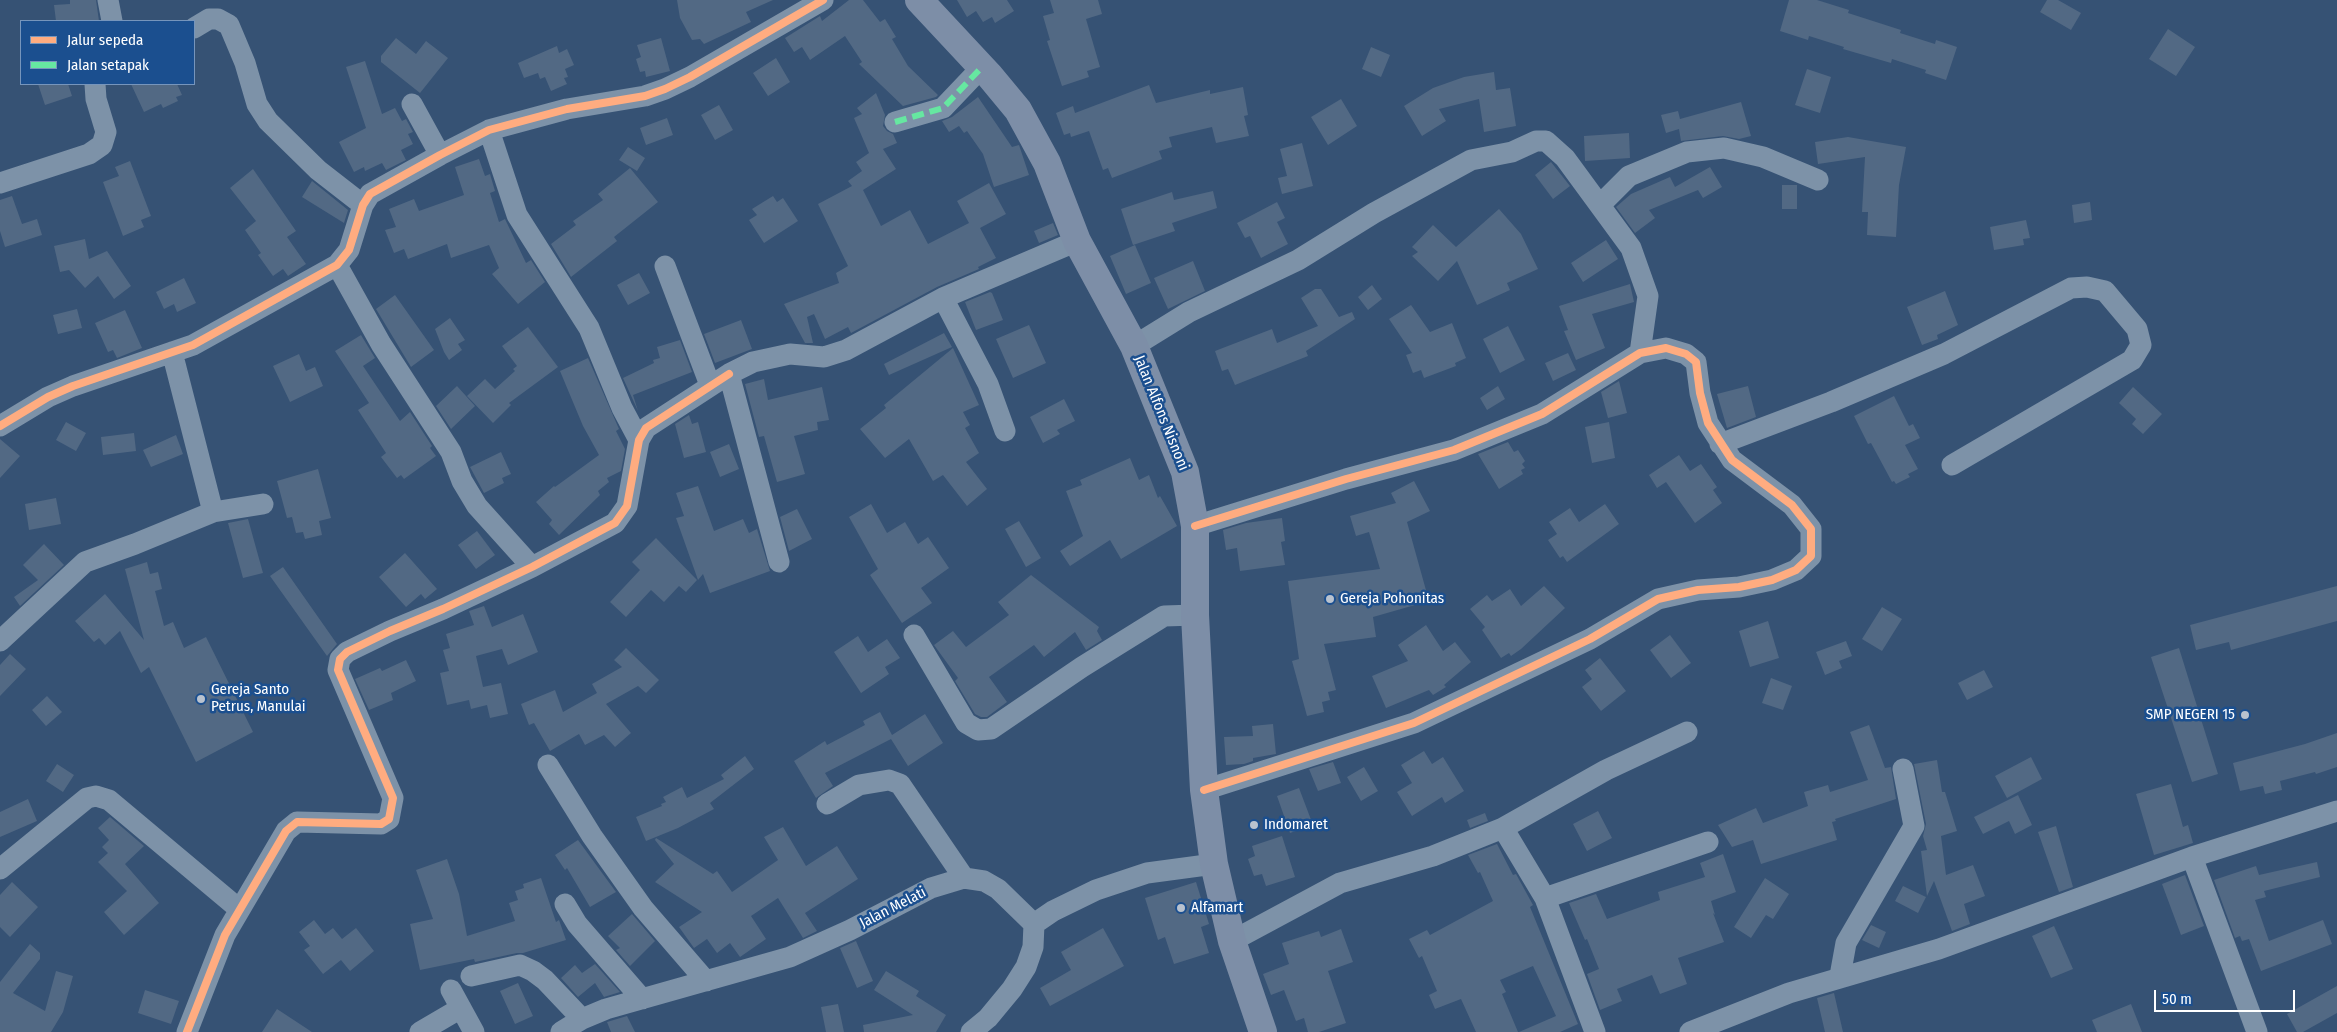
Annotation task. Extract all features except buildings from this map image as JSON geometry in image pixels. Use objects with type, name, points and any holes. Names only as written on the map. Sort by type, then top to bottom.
[{"type":"main road","name":"Jalan Alfons Nisnoni","points":[[918,0],[982,67],[1018,110],[1047,163],[1077,241],[1134,346],[1186,472],[1195,526],[1195,615],[1204,790],[1214,864],[1232,942],[1263,1032]]},
{"type":"street","points":[[108,0],[112,20]]},
{"type":"street","points":[[0,426],[48,397],[73,386],[193,345],[337,265],[349,250],[363,205],[370,194],[440,155],[489,130],[567,109],[645,96],[665,89],[823,0]]},
{"type":"street","points":[[195,27],[210,19],[218,19],[229,25],[245,63],[257,104],[268,121],[318,170],[363,205]]},
{"type":"street","points":[[895,122],[943,108],[982,67]]},
{"type":"street","points":[[0,184],[88,154],[102,144],[106,132],[96,99],[95,85]]},
{"type":"street","points":[[412,104],[440,155]]},
{"type":"street","points":[[489,130],[517,215],[588,328],[622,408],[639,440]]},
{"type":"street","points":[[1134,346],[1189,312],[1298,260],[1374,213],[1471,160],[1512,152],[1536,141],[1546,141],[1564,158],[1631,248],[1648,296],[1640,353]]},
{"type":"street","points":[[1600,205],[1629,176],[1687,152],[1724,148],[1763,157],[1818,180]]},
{"type":"street","points":[[187,1032],[225,935],[286,831],[297,822],[381,824],[389,819],[393,798],[338,670],[340,659],[347,652],[532,567],[615,523],[627,506],[639,440],[646,428],[655,420],[729,374],[753,362],[790,354],[824,357],[846,350],[942,298],[1077,241]]},
{"type":"street","points":[[337,265],[381,344],[451,452],[462,481],[477,506],[532,567]]},
{"type":"street","points":[[665,266],[710,385]]},
{"type":"street","points":[[1720,444],[1831,402],[1944,354],[2071,288],[2087,287],[2105,291],[2137,329],[2141,345],[2132,360],[1952,465]]},
{"type":"street","points":[[942,298],[988,384],[1005,431]]},
{"type":"street","points":[[1195,526],[1346,479],[1454,450],[1542,414],[1640,353],[1666,348],[1686,354],[1696,362],[1700,393],[1708,423],[1732,460],[1792,505],[1811,529],[1811,556],[1796,570],[1772,580],[1738,587],[1698,590],[1658,599],[1590,638],[1414,723],[1204,790]]},
{"type":"street","points":[[172,352],[213,512]]},
{"type":"street","points":[[729,374],[779,562]]},
{"type":"street","points":[[0,641],[85,562],[213,512],[263,504]]},
{"type":"street","points":[[914,635],[966,723],[978,730],[991,729],[1082,667],[1164,616],[1195,615]]},
{"type":"street","points":[[1232,942],[1340,884],[1434,856],[1502,828],[1606,770],[1687,732]]},
{"type":"street","points":[[548,765],[592,836],[643,908],[706,981]]},
{"type":"street","points":[[1840,976],[1846,943],[1914,826],[1903,768]]},
{"type":"street","points":[[827,804],[860,785],[889,780],[900,784],[964,878]]},
{"type":"street","points":[[0,869],[86,798],[96,796],[109,800],[239,909]]},
{"type":"street","points":[[1690,1032],[1789,993],[1840,976],[1939,949],[2192,857],[2337,811]]},
{"type":"street","points":[[1502,828],[1545,898],[1595,1032]]},
{"type":"street","points":[[1545,898],[1708,842]]},
{"type":"street","points":[[2192,857],[2257,1032]]},
{"type":"street","points":[[971,1032],[988,1018],[1000,1004],[1026,967],[1033,947],[1034,924],[1053,911],[1096,890],[1147,873],[1214,864]]},
{"type":"street","name":"Jalan Melati","points":[[561,1032],[582,1019],[606,1009],[790,957],[850,930],[931,888],[964,878],[984,881],[998,889],[1034,924]]},
{"type":"street","points":[[565,904],[577,924],[642,999]]},
{"type":"street","points":[[471,976],[520,965],[533,970],[582,1019]]},
{"type":"street","points":[[420,1032],[456,999],[474,1032]]},
{"type":"marked path","points":[[895,122],[943,108],[982,67]]},
{"type":"cycle path","points":[[0,426],[48,397],[73,386],[193,345],[337,265],[349,250],[363,205],[370,194],[440,155],[489,130],[567,109],[645,96],[665,89],[690,77],[823,0]]},
{"type":"cycle path","points":[[1195,526],[1346,479],[1454,450],[1542,414],[1640,353],[1666,348],[1686,354],[1696,362],[1700,393],[1708,423],[1732,460],[1792,505],[1811,529],[1811,556],[1796,570],[1772,580],[1739,587],[1698,590],[1658,599],[1590,639],[1414,723],[1204,790]]},
{"type":"cycle path","points":[[187,1032],[225,935],[286,831],[297,822],[381,824],[389,819],[393,798],[338,670],[340,659],[347,652],[532,567],[615,523],[627,506],[639,440],[646,428],[729,374]]},
{"type":"place","name":"Gereja Pohonitas","points":[[1330,599]]},
{"type":"place","name":"Gereja Santo Petrus, Manulai","points":[[201,699]]},
{"type":"place","name":"SMP NEGERI 15","points":[[2245,715]]},
{"type":"place","name":"Indomaret","points":[[1254,825]]},
{"type":"place","name":"Alfamart","points":[[1181,908]]}]
